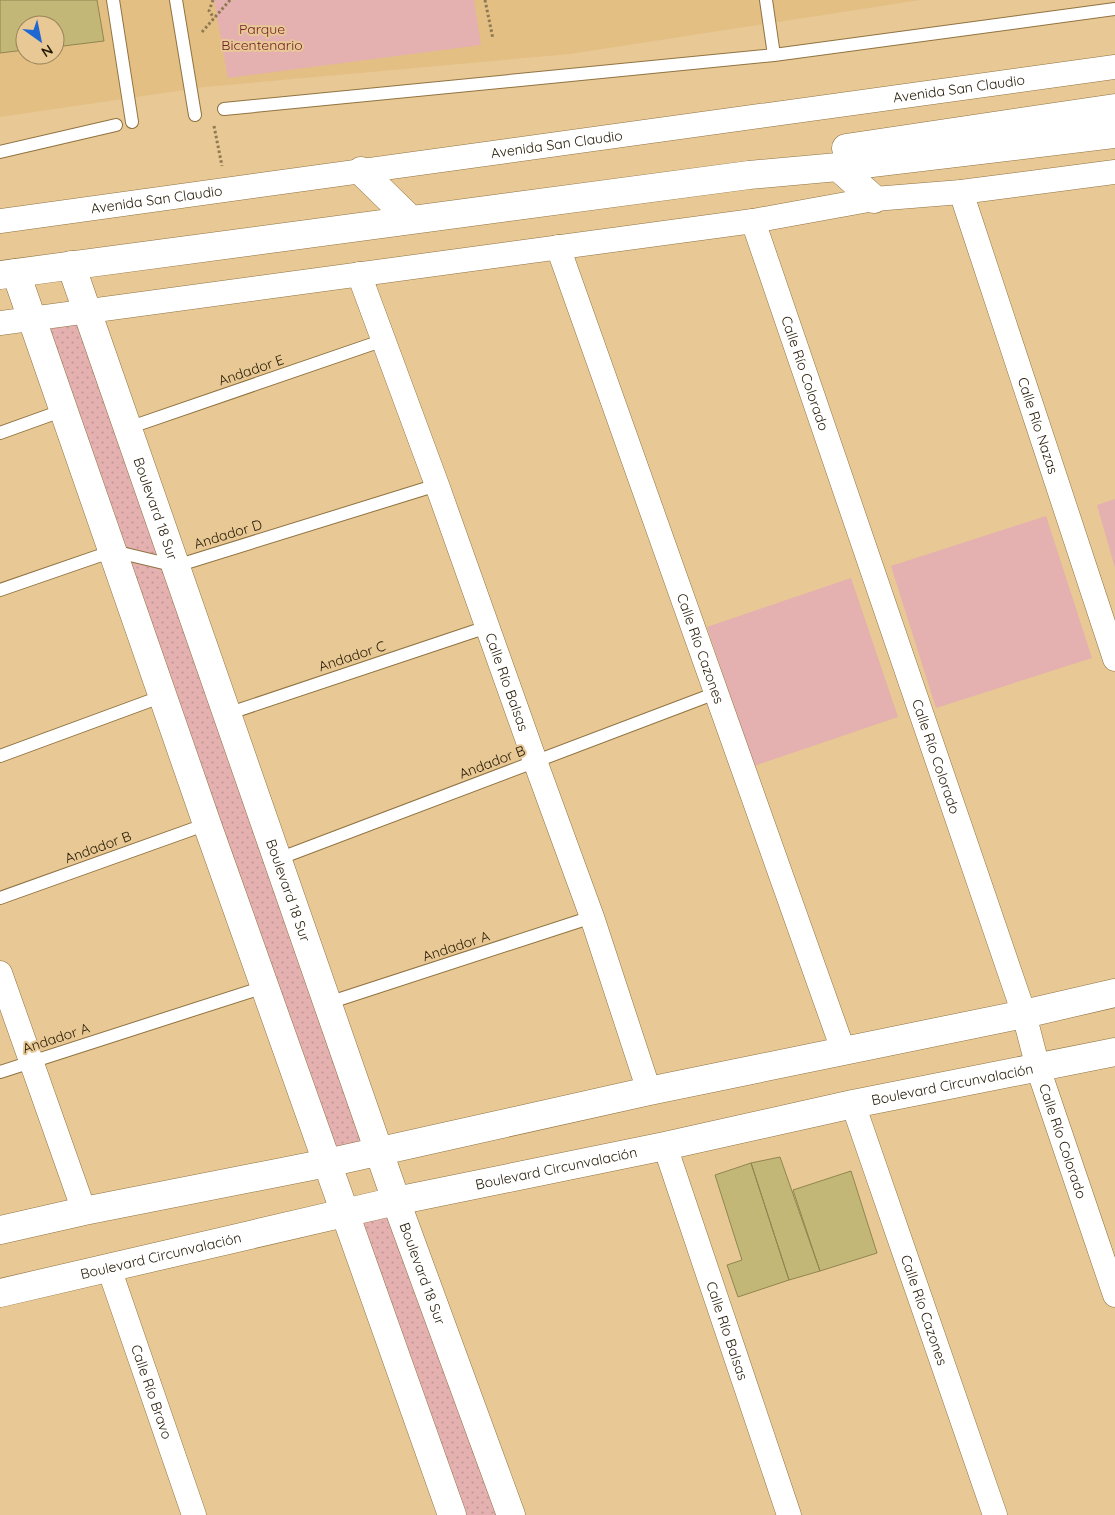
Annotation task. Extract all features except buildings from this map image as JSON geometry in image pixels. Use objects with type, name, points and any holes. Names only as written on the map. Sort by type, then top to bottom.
[{"type":"street","name":"Avenida San Claudio","points":[[0,221],[1115,67]]},
{"type":"street","points":[[748,175],[850,147],[1115,108]]},
{"type":"street","points":[[452,1515],[264,987],[32,319],[8,274],[748,175],[838,167],[1115,134]]},
{"type":"street","points":[[838,167],[874,200]]},
{"type":"street","points":[[361,171],[410,219]]},
{"type":"street","points":[[0,323],[753,220],[874,200],[962,192],[1115,172]]},
{"type":"street","name":"Calle Río Nazas","points":[[962,192],[1115,659]]},
{"type":"street","name":"Calle Río Colorado","points":[[753,220],[1024,1014],[1038,1068],[1115,1296]]},
{"type":"street","name":"Calle Río Cazones","points":[[558,247],[843,1050]]},
{"type":"street","name":"Boulevard 18 Sur","points":[[71,266],[396,1201],[511,1515]]},
{"type":"street","name":"Calle Río Balsas","points":[[359,274],[592,917],[649,1091]]},
{"type":"street","points":[[0,973],[84,1211]]},
{"type":"street","points":[[0,1230],[84,1211],[327,1164],[649,1091],[1024,1014],[1115,993]]},
{"type":"street","name":"Boulevard Circunvalación","points":[[0,1293],[396,1201],[665,1146],[854,1104],[1115,1052]]},
{"type":"street","name":"Calle Río Cazones","points":[[854,1104],[995,1515]]},
{"type":"street","name":"Calle Río Balsas","points":[[665,1146],[788,1515]]},
{"type":"street","name":"Calle Río Bravo","points":[[110,1268],[194,1515]]},
{"type":"lane","points":[[114,0],[132,122]]},
{"type":"lane","points":[[176,0],[194,114]]},
{"type":"lane","points":[[766,0],[774,55]]},
{"type":"lane","points":[[224,109],[774,55],[1115,9]]},
{"type":"lane","points":[[0,152],[116,125]]},
{"type":"lane","name":"Andador E","points":[[128,428],[384,340]]},
{"type":"lane","points":[[0,433],[64,410]]},
{"type":"lane","name":"Andador D","points":[[113,552],[176,566],[437,485]]},
{"type":"lane","points":[[0,590],[113,552]]},
{"type":"lane","name":"Andador C","points":[[227,714],[487,627]]},
{"type":"lane","name":"Andador B","points":[[278,860],[716,693]]},
{"type":"lane","points":[[0,756],[163,696]]},
{"type":"lane","name":"Andador B","points":[[0,898],[207,824]]},
{"type":"lane","name":"Andador A","points":[[328,1003],[592,917]]},
{"type":"lane","name":"Andador A","points":[[0,1072],[264,987]]},
{"type":"path","points":[[213,0],[209,11],[214,18]]},
{"type":"path","points":[[197,38],[230,0]]},
{"type":"path","points":[[485,0],[494,39]]},
{"type":"shaded area","points":[[0,0],[920,0],[570,54],[205,87],[0,117]]},
{"type":"green space","name":"Parque Bicentenario","points":[[214,0],[474,0],[481,45],[228,78]]},
{"type":"green space","points":[[87,311],[379,1145],[323,1158],[32,319]]},
{"type":"green space","points":[[1115,499],[1115,568],[1097,505]]},
{"type":"green space","points":[[1046,516],[1092,658],[936,708],[891,566]]},
{"type":"green space","points":[[851,578],[898,717],[754,766],[707,627]]},
{"type":"green space","points":[[401,1210],[512,1515],[450,1515],[346,1223]]}]
